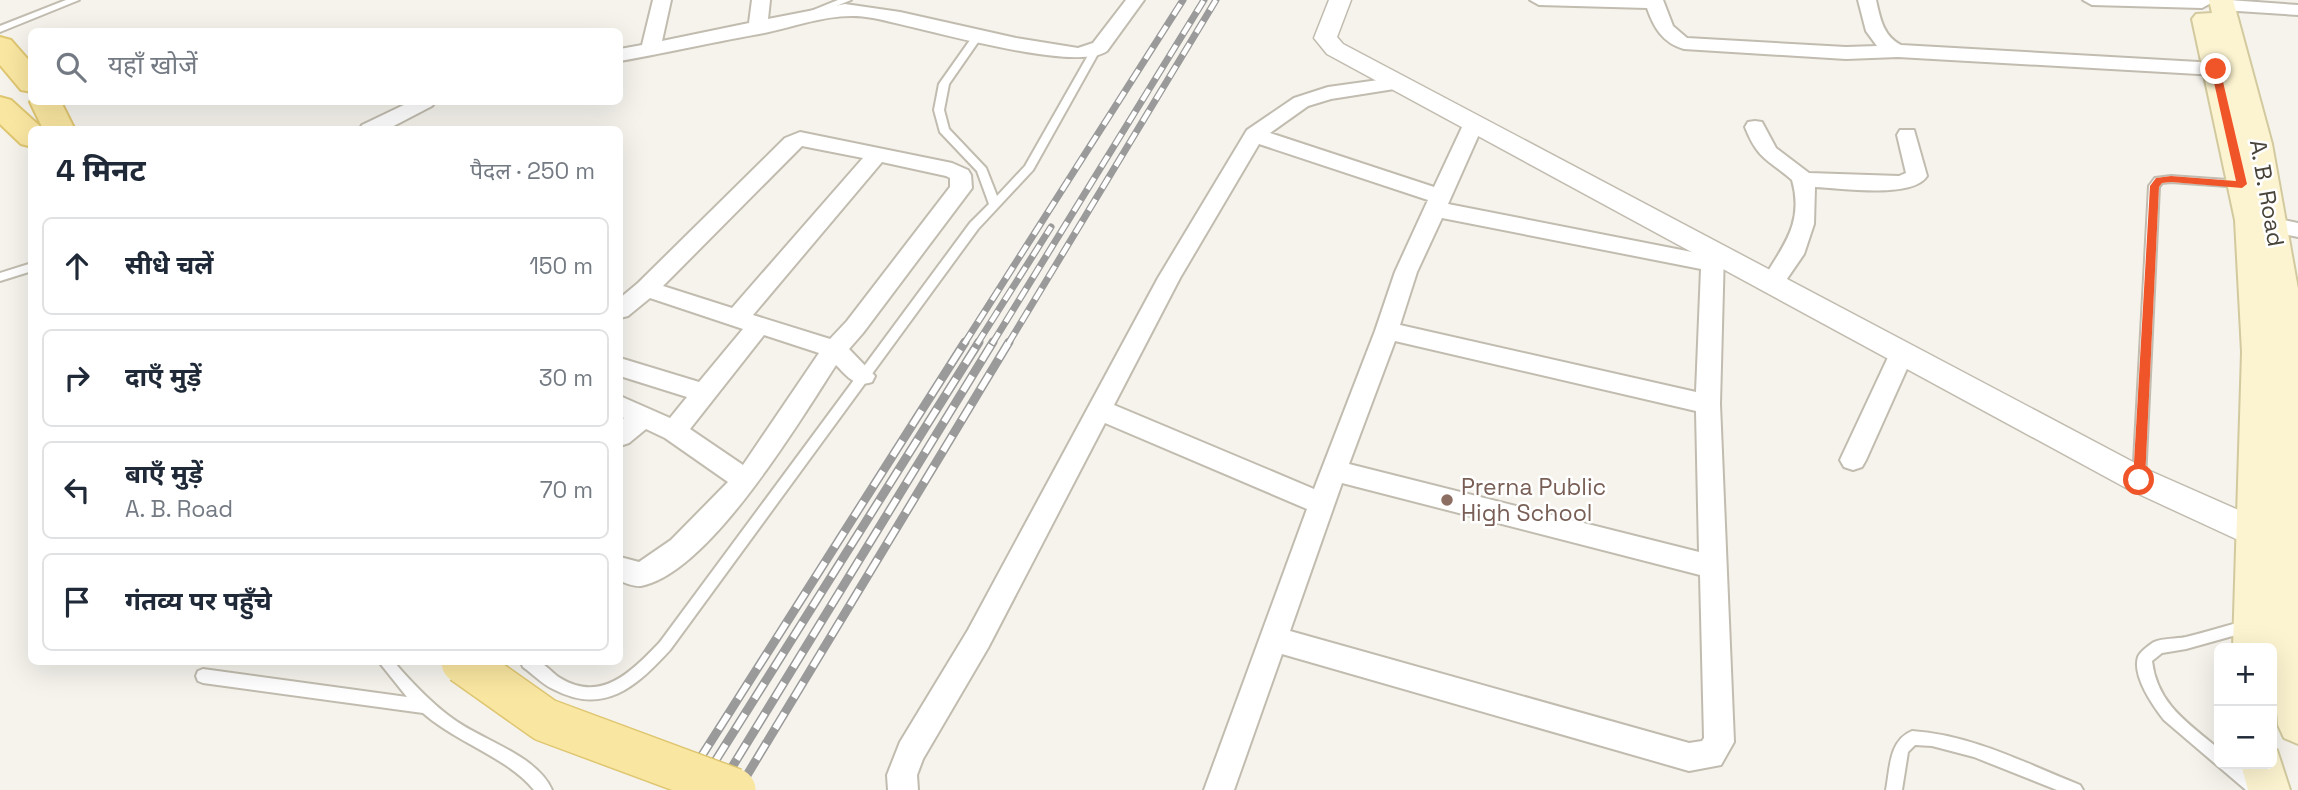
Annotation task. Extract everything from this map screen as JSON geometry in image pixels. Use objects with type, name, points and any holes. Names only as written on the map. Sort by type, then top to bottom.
[{"type":"main road","name":"A. B. Road","points":[[2212,2],[2216,69],[2250,220],[2270,540],[2290,657],[2298,725]]},
{"type":"main road","name":"A. B. Road","points":[[2212,2],[2286,228],[2286,309],[2292,407],[2252,637]]},
{"type":"main road","points":[[0,46],[28,78]]},
{"type":"main road","points":[[47,105],[57,126]]},
{"type":"main road","points":[[467,665],[545,720],[734,790]]},
{"type":"main road","points":[[2263,769],[2269,790]]},
{"type":"street","points":[[650,50],[662,0]]},
{"type":"street","points":[[757,29],[761,0]]},
{"type":"street","points":[[623,54],[856,9],[1068,52],[1094,52],[1135,0]]},
{"type":"street","points":[[1340,0],[1326,33],[1328,43],[1713,258],[1772,284],[2139,480],[2270,540]]},
{"type":"street","points":[[1538,0],[1654,2],[1666,32],[1673,40],[1684,43],[1846,53],[1898,51],[2216,69]]},
{"type":"street","points":[[1867,0],[1872,23],[1881,41],[1888,48],[1898,51]]},
{"type":"street","points":[[2092,0],[2212,2],[2298,10]]},
{"type":"street","points":[[903,790],[902,775],[911,751],[978,639],[1169,278],[1254,135],[1286,110],[1310,99],[1328,93],[1400,83]]},
{"type":"street","points":[[377,126],[419,105]]},
{"type":"street","points":[[1219,790],[1387,331],[1406,272],[1474,123]]},
{"type":"street","points":[[1755,127],[1764,151],[1803,180],[1805,220],[1801,242],[1772,284]]},
{"type":"street","points":[[1254,135],[1438,203],[1713,258]]},
{"type":"street","points":[[1803,180],[1912,181],[1917,176],[1917,165],[1907,135]]},
{"type":"street","points":[[623,308],[646,289],[792,143],[800,139],[878,153],[953,170],[961,175],[961,188],[855,327],[834,349],[746,481],[676,551],[652,570],[637,575],[623,569]]},
{"type":"street","points":[[674,431],[705,393],[748,322],[878,153]]},
{"type":"street","points":[[1274,639],[1689,757],[1710,755],[1719,742],[1708,404],[1713,258]]},
{"type":"street","points":[[646,289],[834,349],[863,376]]},
{"type":"street","points":[[1387,331],[1708,404]]},
{"type":"street","points":[[1853,460],[1902,353]]},
{"type":"street","points":[[623,368],[705,393]]},
{"type":"street","points":[[623,407],[674,431],[746,481]]},
{"type":"street","points":[[1100,410],[1322,504]]},
{"type":"street","points":[[623,434],[643,417]]},
{"type":"street","points":[[1334,470],[1714,567]]},
{"type":"lane","points":[[0,29],[74,0]]},
{"type":"lane","points":[[790,21],[846,0]]},
{"type":"lane","points":[[978,35],[944,84],[939,110],[944,130],[982,170],[994,203]]},
{"type":"lane","points":[[532,665],[558,685],[583,693],[601,693],[623,686],[666,646],[974,226],[1029,168],[1094,52]]},
{"type":"lane","points":[[2139,480],[2154,186],[2159,180],[2171,179],[2242,184]]},
{"type":"lane","points":[[0,277],[28,268]]},
{"type":"lane","points":[[2214,754],[2171,718],[2154,696],[2145,678],[2145,658],[2159,647],[2252,637]]},
{"type":"lane","points":[[388,665],[428,707],[458,731],[524,769],[544,790]]},
{"type":"lane","points":[[203,676],[428,707]]},
{"type":"lane","points":[[1894,790],[1901,749],[1912,738],[1935,738],[1972,749],[2075,790]]},
{"type":"lane","points":[[2233,769],[2258,790]]},
{"type":"railway","points":[[964,344],[1183,0]]},
{"type":"railway","points":[[992,344],[1204,0]]},
{"type":"railway","points":[[1008,344],[1216,0]]},
{"type":"railway","points":[[977,344],[1051,227]]},
{"type":"railway","points":[[680,790],[965,342]]},
{"type":"railway","points":[[697,790],[979,342]]},
{"type":"railway","points":[[718,790],[993,342]]},
{"type":"railway","points":[[738,790],[1009,342]]},
{"type":"place","name":"Prerna Public High School","points":[[1447,500]]},
{"type":"route","points":[[2139,480],[2154,186],[2159,180],[2171,179],[2242,184],[2216,69]]}]
